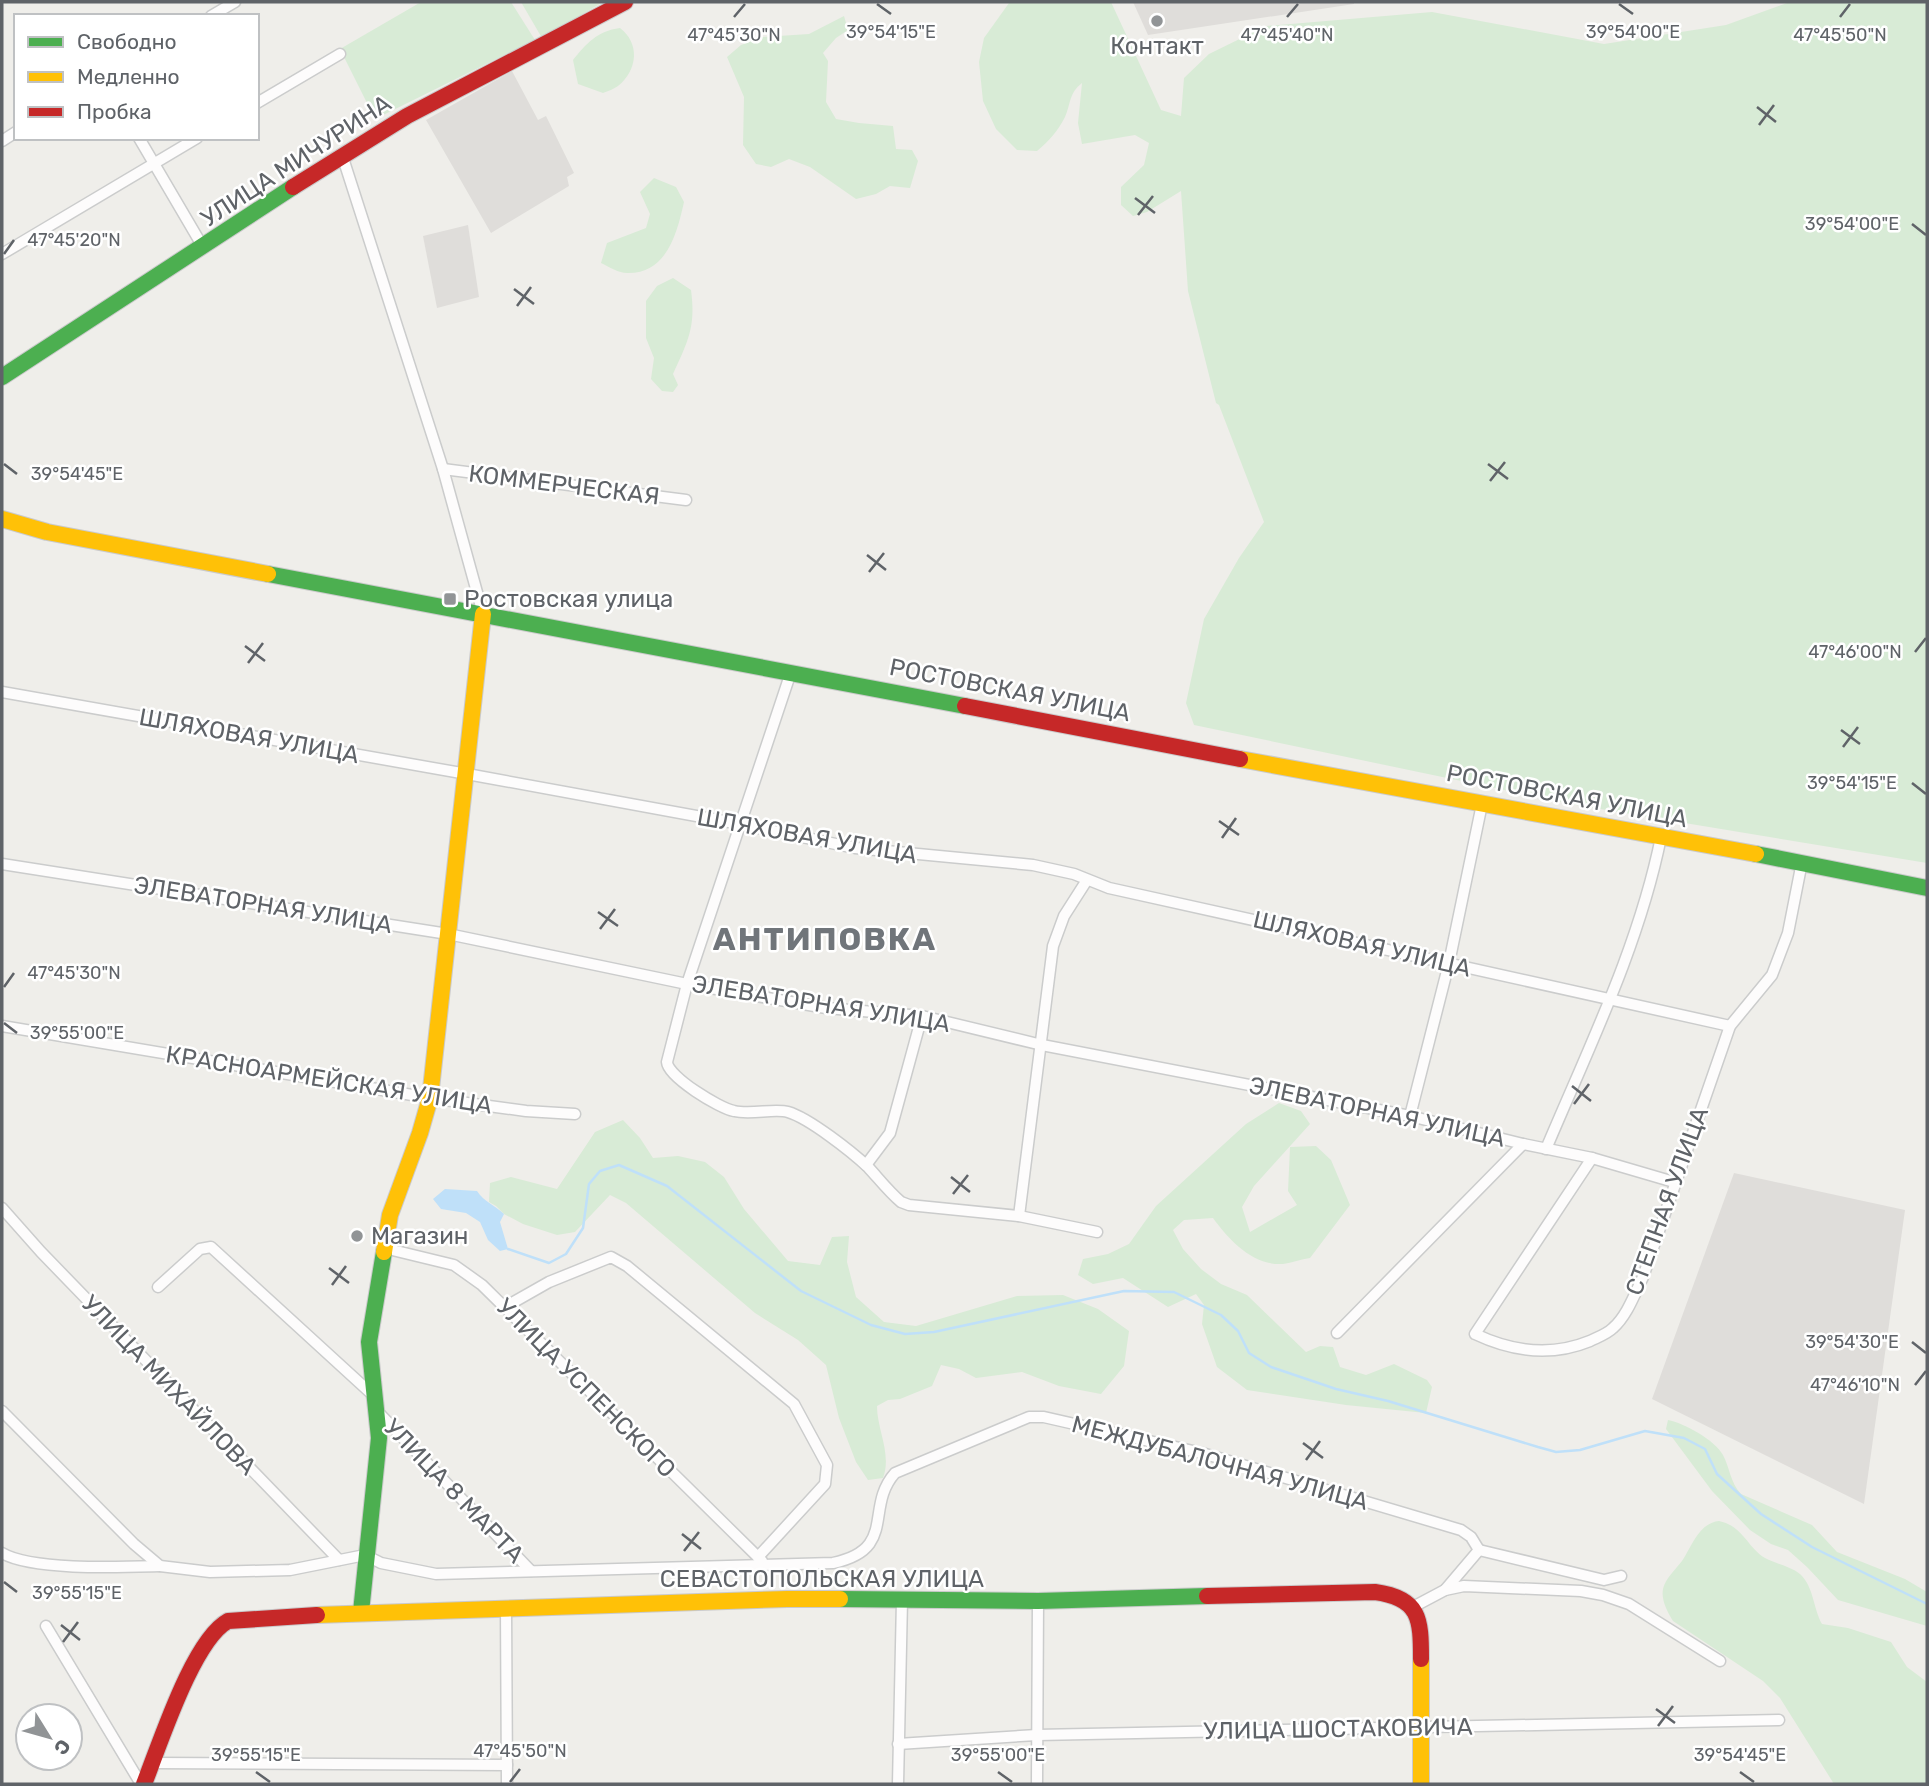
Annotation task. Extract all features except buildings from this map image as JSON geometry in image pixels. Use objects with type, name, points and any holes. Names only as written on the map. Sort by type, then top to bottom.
[{"type":"street","points":[[214,14],[235,2]]},
{"type":"street","name":"УЛИЦА МИЧУРИНА","points":[[2,376],[342,155],[407,116],[625,2]]},
{"type":"street","points":[[259,102],[340,54]]},
{"type":"street","points":[[140,140],[203,247]]},
{"type":"street","points":[[2,254],[194,140]]},
{"type":"street","points":[[342,155],[443,469],[483,614],[430,1098],[390,1215],[369,1342],[379,1438],[360,1612]]},
{"type":"street","name":"КОММЕРЧЕСКАЯ","points":[[443,469],[686,500]]},
{"type":"street","name":"РОСТОВСКАЯ УЛИЦА","points":[[2,519],[47,532],[1482,804],[1802,862],[1927,888]]},
{"type":"street","points":[[791,672],[687,984],[667,1062],[671,1074],[710,1100],[733,1111],[760,1114],[786,1111],[811,1123],[866,1165],[895,1197],[909,1205],[1019,1216],[1097,1233]]},
{"type":"street","name":"ШЛЯХОВАЯ УЛИЦА","points":[[2,692],[467,774],[855,848],[1060,870],[1109,888],[1730,1026]]},
{"type":"street","points":[[1410,1115],[1449,963],[1482,804]]},
{"type":"street","points":[[1546,1149],[1609,1000],[1652,882],[1661,837]]},
{"type":"street","name":"СТЕПНАЯ УЛИЦА","points":[[1592,1158],[1475,1334],[1512,1348],[1549,1352],[1570,1349],[1604,1335],[1615,1327],[1643,1277],[1730,1026],[1772,975],[1788,933],[1802,862]]},
{"type":"street","name":"ЭЛЕВАТОРНАЯ УЛИЦА","points":[[2,864],[448,933],[687,984],[826,1008],[922,1016],[1042,1045],[1410,1115],[1523,1144],[1592,1158],[1675,1182]]},
{"type":"street","points":[[1019,1216],[1053,946],[1064,916],[1087,880]]},
{"type":"street","points":[[866,1165],[891,1133],[922,1016]]},
{"type":"street","name":"КРАСНОАРМЕЙСКАЯ УЛИЦА","points":[[2,1026],[430,1098],[526,1111],[575,1114]]},
{"type":"street","points":[[1337,1333],[1523,1144]]},
{"type":"street","name":"УЛИЦА МИХАЙЛОВА","points":[[2,1208],[41,1252],[339,1560]]},
{"type":"street","name":"УЛИЦА 8 МАРТА","points":[[158,1287],[200,1249],[211,1247],[376,1403],[531,1571]]},
{"type":"street","name":"УЛИЦА УСПЕНСКОГО","points":[[384,1248],[454,1265],[482,1285],[762,1562]]},
{"type":"street","points":[[2,1553],[27,1561],[100,1568],[160,1566],[210,1572],[290,1570],[365,1555],[381,1563],[436,1574],[762,1562],[825,1484],[827,1465],[794,1404],[627,1266],[611,1257],[549,1282],[505,1307]]},
{"type":"street","points":[[2,1411],[134,1544],[160,1566]]},
{"type":"street","name":"МЕЖДУБАЛОЧНАЯ УЛИЦА","points":[[762,1562],[833,1563],[861,1555],[873,1536],[885,1491],[895,1473],[1029,1417],[1044,1417],[1202,1453],[1461,1530],[1471,1537],[1479,1550]]},
{"type":"street","points":[[1445,1590],[1479,1550],[1604,1580],[1621,1576]]},
{"type":"street","points":[[1421,1784],[1421,1637],[1419,1619],[1413,1607],[1445,1590],[1464,1586],[1581,1591],[1603,1595],[1629,1604],[1720,1661]]},
{"type":"street","name":"СЕВАСТОПОЛЬСКАЯ УЛИЦА","points":[[152,1763],[196,1656],[206,1638],[228,1621],[360,1612],[787,1599],[1038,1601],[1375,1592],[1398,1596],[1413,1607]]},
{"type":"street","points":[[898,1784],[902,1600]]},
{"type":"street","points":[[1037,1784],[1038,1601]]},
{"type":"street","points":[[506,1608],[507,1784]]},
{"type":"street","points":[[46,1626],[142,1784]]},
{"type":"street","name":"УЛИЦА ШОСТАКОВИЧА","points":[[898,1744],[1037,1735],[1779,1720]]},
{"type":"street","points":[[142,1784],[152,1763],[507,1765]]},
{"type":"shaded area","points":[[1133,2],[1354,2],[1354,4],[1148,35]]},
{"type":"shaded area","points":[[512,71],[538,120],[546,116],[574,173],[567,177],[569,186],[491,233],[426,120]]},
{"type":"shaded area","points":[[468,225],[479,297],[437,308],[423,236]]},
{"type":"shaded area","points":[[1734,1173],[1905,1210],[1864,1504],[1652,1399]]},
{"type":"green space","points":[[421,2],[511,2],[535,40],[375,119],[340,49]]},
{"type":"green space","points":[[521,2],[603,2],[542,38]]},
{"type":"green space","points":[[1111,2],[1161,110],[1181,116],[1184,78],[1209,54],[1266,26],[1432,12],[1604,44],[1726,25],[1790,2],[1927,2],[1927,863],[1576,805],[1194,725],[1186,703],[1204,619],[1239,558],[1264,522],[1216,403],[1188,291],[1181,191],[1147,212],[1133,216],[1121,205],[1121,187],[1144,165],[1149,143],[1135,135],[1082,144],[1078,123],[1082,83],[1072,94],[1059,127],[1037,151],[1017,150],[996,129],[983,101],[979,62],[984,38],[1009,3]]},
{"type":"green space","points":[[844,16],[848,30],[836,38],[823,53],[828,61],[826,102],[836,119],[893,126],[896,149],[912,150],[918,161],[910,188],[890,186],[876,194],[856,199],[810,167],[789,159],[771,167],[756,164],[743,145],[744,97],[727,57],[741,45],[763,37],[809,34]]},
{"type":"green space","points":[[620,28],[631,41],[634,57],[625,80],[603,93],[578,84],[573,60],[598,35]]},
{"type":"green space","points":[[654,178],[676,187],[684,202],[668,250],[652,267],[641,272],[624,273],[614,270],[601,263],[607,243],[646,228],[650,214],[640,192]]},
{"type":"green space","points":[[673,278],[691,290],[692,314],[687,343],[673,374],[678,385],[673,392],[662,391],[651,379],[654,358],[646,338],[646,301],[657,286]]},
{"type":"green space","points":[[1279,1103],[1301,1111],[1310,1124],[1254,1186],[1242,1207],[1250,1232],[1297,1205],[1288,1191],[1290,1147],[1316,1146],[1331,1160],[1350,1205],[1310,1258],[1283,1264],[1262,1261],[1234,1243],[1213,1218],[1184,1220],[1173,1230],[1183,1249],[1201,1269],[1221,1284],[1247,1295],[1306,1352],[1320,1346],[1333,1347],[1340,1367],[1366,1375],[1394,1364],[1427,1380],[1432,1387],[1426,1413],[1346,1405],[1247,1390],[1217,1367],[1202,1324],[1204,1305],[1196,1294],[1168,1307],[1123,1278],[1093,1284],[1078,1275],[1083,1259],[1108,1254],[1129,1244],[1156,1206],[1246,1124]]},
{"type":"green space","points":[[623,1120],[640,1138],[653,1158],[678,1156],[705,1162],[724,1177],[744,1209],[788,1261],[820,1265],[832,1237],[849,1236],[847,1262],[856,1297],[884,1322],[916,1326],[1017,1296],[1063,1295],[1098,1309],[1129,1331],[1124,1366],[1101,1394],[1059,1386],[1022,1372],[976,1378],[959,1369],[941,1365],[932,1386],[877,1406],[885,1451],[885,1469],[883,1478],[868,1480],[856,1462],[839,1418],[826,1365],[798,1340],[755,1313],[626,1203],[610,1195],[575,1232],[557,1235],[523,1224],[489,1202],[490,1183],[511,1177],[557,1189],[595,1132]]},
{"type":"green space","points":[[1668,1420],[1698,1433],[1719,1449],[1741,1494],[1812,1525],[1837,1552],[1905,1579],[1927,1592],[1927,1626],[1838,1600],[1788,1550],[1771,1544],[1750,1530],[1712,1491],[1666,1429]]},
{"type":"green space","points":[[1719,1521],[1734,1527],[1765,1558],[1792,1569],[1805,1579],[1822,1624],[1848,1628],[1891,1642],[1907,1667],[1927,1682],[1927,1784],[1834,1784],[1780,1698],[1763,1681],[1673,1621],[1664,1601],[1664,1585],[1701,1531]]},
{"type":"water","points":[[445,1189],[477,1191],[504,1214],[500,1222],[508,1249],[500,1251],[488,1240],[480,1222],[466,1213],[441,1209],[433,1199]]},
{"type":"waterway","points":[[508,1249],[549,1263],[566,1254],[583,1228],[589,1184],[600,1171],[619,1165],[667,1186],[801,1291],[871,1325],[905,1334],[934,1332],[1124,1291],[1174,1292],[1221,1315],[1238,1331],[1249,1353],[1271,1367],[1336,1389],[1388,1401],[1538,1447],[1556,1452],[1580,1450],[1645,1431],[1684,1438],[1705,1449],[1717,1474],[1761,1514],[1812,1547],[1927,1604]]},
{"type":"traffic: fast","points":[[2,377],[293,187]]},
{"type":"traffic: fast","points":[[268,574],[965,706]]},
{"type":"traffic: fast","points":[[1756,854],[1927,888]]},
{"type":"traffic: fast","points":[[361,1612],[379,1438],[369,1342],[384,1252]]},
{"type":"traffic: fast","points":[[840,1599],[1038,1601],[1207,1596]]},
{"type":"traffic: slow","points":[[2,519],[47,532],[268,574]]},
{"type":"traffic: slow","points":[[384,1252],[390,1215],[430,1098],[483,614]]},
{"type":"traffic: slow","points":[[1240,759],[1756,854]]},
{"type":"traffic: slow","points":[[317,1615],[840,1599]]},
{"type":"traffic: slow","points":[[1421,1659],[1421,1784]]},
{"type":"traffic: jam","points":[[293,187],[407,116],[625,2]]},
{"type":"traffic: jam","points":[[965,706],[1240,759]]},
{"type":"traffic: jam","points":[[1207,1596],[1375,1592],[1390,1595],[1401,1599],[1415,1613],[1420,1632],[1421,1659]]},
{"type":"traffic: jam","points":[[144,1784],[190,1670],[215,1632],[228,1621],[317,1615]]},
{"type":"place","name":"Контакт","points":[[1157,21]]},
{"type":"place","name":"Ростовская улица","points":[[450,599]]},
{"type":"place","name":"Магазин","points":[[357,1236]]},
{"type":"district","name":"АНТИПОВКА","points":[[825,939]]}]
